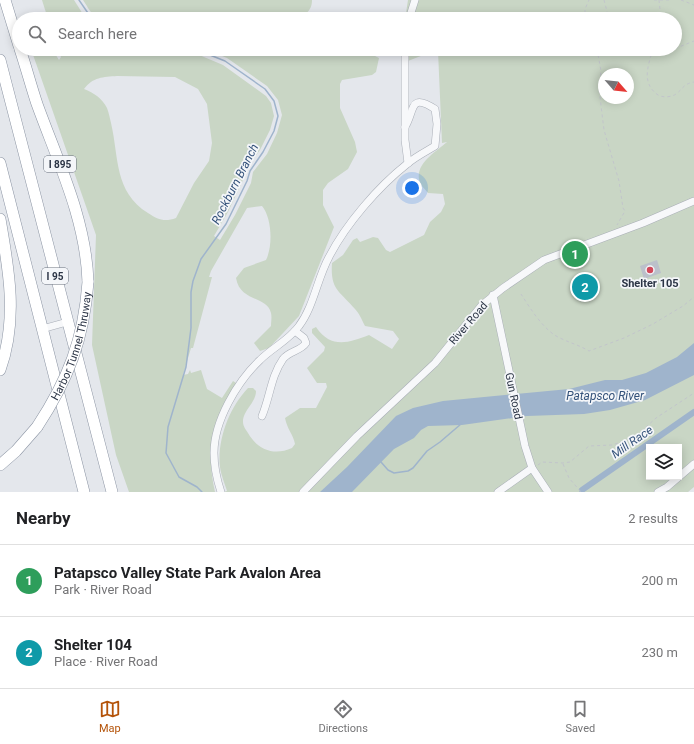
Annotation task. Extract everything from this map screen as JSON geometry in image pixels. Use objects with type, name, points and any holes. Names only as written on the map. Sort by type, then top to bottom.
[{"type":"highway","points":[[5,0],[12,23]]},
{"type":"highway","name":"Harbor Tunnel Thruway","points":[[0,465],[20,447],[37,427],[64,380],[78,346],[86,306],[88,282],[87,263],[78,218],[37,103],[22,56]]},
{"type":"highway","name":"I 95","points":[[0,60],[112,492]]},
{"type":"highway","name":"I 95","points":[[0,164],[84,492]]},
{"type":"highway","points":[[0,219],[9,271],[11,304],[10,322],[0,370]]},
{"type":"street","points":[[411,12],[415,0]]},
{"type":"street","points":[[405,56],[405,127],[408,163]]},
{"type":"street","points":[[221,492],[214,453],[219,426],[226,410],[245,378],[257,363],[295,331],[306,313],[329,258],[339,240],[378,192],[408,163],[435,146],[437,124],[435,109],[427,104],[418,102],[412,108],[409,121],[405,127]]},
{"type":"street","name":"River Road","points":[[303,492],[357,436],[435,363],[472,317],[493,295],[544,260],[694,202]]},
{"type":"street","name":"Gun Road","points":[[493,295],[520,423],[532,468],[548,492]]},
{"type":"street","points":[[42,329],[67,322]]},
{"type":"street","points":[[262,416],[272,382],[283,359],[291,352],[304,346],[306,343],[304,338],[295,331]]},
{"type":"street","points":[[658,492],[667,487],[694,464]]},
{"type":"street","points":[[498,492],[532,468]]},
{"type":"path","points":[[585,12],[585,8],[589,0]]},
{"type":"path","points":[[604,0],[608,12]]},
{"type":"path","points":[[654,0],[670,0]]},
{"type":"path","points":[[681,0],[694,5]]},
{"type":"path","points":[[659,1],[660,12]]},
{"type":"path","points":[[682,46],[694,41]]},
{"type":"path","points":[[598,56],[601,71],[600,90],[604,130],[619,181],[622,208],[625,211],[617,227],[620,226]]},
{"type":"path","points":[[651,56],[647,67],[647,82],[660,96],[669,97],[676,94],[683,86],[694,82]]},
{"type":"path","points":[[521,294],[539,320],[559,338],[574,343],[588,351],[624,338],[653,324],[683,306],[694,297]]},
{"type":"path","points":[[532,468],[542,462],[570,462],[589,446],[612,445],[634,438],[656,418],[694,393]]},
{"type":"path","points":[[563,463],[569,478],[581,492]]},
{"type":"green space","points":[[42,0],[74,0],[82,12],[46,12]]},
{"type":"green space","points":[[83,0],[312,0],[312,4],[308,12],[90,11]]},
{"type":"green space","points":[[408,0],[694,0],[694,487],[688,492],[223,492],[227,491],[220,467],[220,446],[230,415],[241,396],[248,388],[253,388],[256,391],[254,399],[245,414],[243,422],[252,439],[267,450],[279,451],[292,448],[295,444],[285,418],[300,408],[316,408],[327,387],[326,383],[317,383],[307,368],[324,351],[325,347],[312,333],[312,329],[316,327],[328,339],[340,342],[347,342],[369,335],[392,349],[399,339],[393,331],[365,326],[356,311],[334,285],[332,263],[343,255],[353,240],[357,238],[360,242],[373,237],[378,238],[386,250],[390,252],[424,235],[430,222],[441,212],[445,204],[443,194],[428,193],[421,185],[419,181],[419,173],[428,158],[447,142],[442,143],[438,56],[682,56],[682,12],[406,12]]},
{"type":"green space","points":[[33,56],[56,56],[59,60],[61,56],[202,56],[223,65],[266,96],[271,103],[274,116],[270,130],[260,150],[246,169],[243,180],[228,212],[214,236],[220,240],[235,215],[251,183],[253,172],[267,154],[277,133],[282,115],[278,100],[267,86],[222,56],[375,56],[379,58],[376,72],[372,75],[342,80],[340,84],[340,108],[355,142],[357,152],[348,169],[328,183],[323,190],[323,205],[334,227],[299,316],[269,348],[260,351],[254,343],[271,326],[271,313],[269,308],[248,295],[238,286],[236,278],[244,268],[266,260],[270,247],[270,225],[262,206],[247,208],[211,271],[209,277],[212,277],[193,348],[191,348],[183,375],[188,374],[190,370],[191,373],[201,370],[207,389],[222,398],[233,381],[236,383],[228,397],[217,423],[211,448],[212,476],[215,492],[129,492],[116,455],[92,345],[96,235]],"holes":[[[117,76],[175,77],[198,89],[207,104],[212,143],[209,161],[194,183],[176,218],[168,220],[158,219],[137,204],[129,195],[123,184],[120,173],[107,108],[103,101],[97,96],[84,89],[91,82],[99,78]]]},
{"type":"green space","points":[[408,56],[421,56],[408,61]]},
{"type":"water","name":"Patapsco River","points":[[694,343],[694,375],[645,400],[610,410],[584,414],[527,416],[462,425],[428,426],[421,430],[414,438],[394,449],[352,492],[320,492],[347,467],[396,416],[413,408],[443,401],[569,389],[605,380],[622,380],[646,373],[677,357]]},
{"type":"building","name":"Shelter 105","points":[[657,260],[661,273],[644,279],[640,266]]},
{"type":"building","points":[[591,281],[594,288],[579,294],[576,286]]},
{"type":"waterway","name":"Rockburn Branch","points":[[79,0],[87,12]]},
{"type":"waterway","name":"Rockburn Branch","points":[[202,492],[197,487],[179,477],[166,453],[168,427],[186,367],[191,328],[191,292],[193,281],[201,259],[226,224],[247,181],[250,171],[263,152],[274,131],[278,116],[274,101],[265,89],[225,61],[212,56]]},
{"type":"waterway","name":"Mill Race","points":[[582,490],[694,412]]},
{"type":"waterway","points":[[381,462],[388,470],[394,473],[408,471],[413,468],[427,451],[461,424]]},
{"type":"place","name":"Patapsco Valley State Park Avalon Area","points":[[575,254]]},
{"type":"place","name":"Shelter 105","points":[[650,270]]},
{"type":"place","name":"Shelter 104","points":[[585,287]]}]
